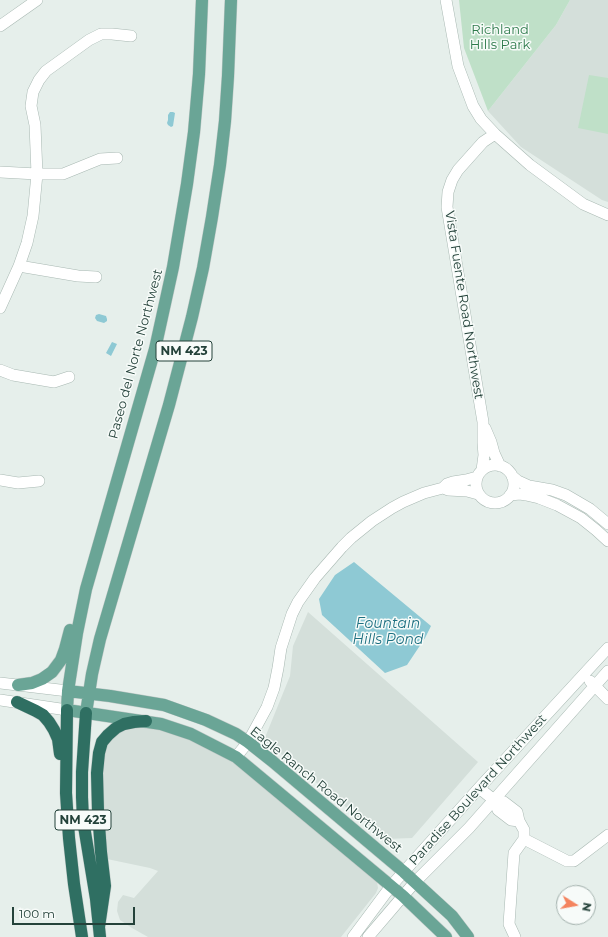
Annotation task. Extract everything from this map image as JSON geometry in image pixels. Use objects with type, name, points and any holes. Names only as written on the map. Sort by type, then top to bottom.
[{"type":"highway","points":[[17,702],[28,706],[43,715],[49,722],[58,739],[69,838]]},
{"type":"highway","name":"NM 423","points":[[67,710],[66,793],[74,884],[82,937]]},
{"type":"highway","name":"NM 423","points":[[86,713],[82,797],[84,827],[100,932]]},
{"type":"highway","points":[[100,932],[105,886],[98,811],[97,773],[99,753],[102,742],[116,728],[129,723],[146,721]]},
{"type":"main road","name":"Paseo del Norte Northwest","points":[[67,710],[68,690],[79,619],[86,589],[151,361],[173,267],[194,132],[199,74],[202,0]]},
{"type":"main road","name":"NM 423","points":[[86,713],[88,693],[100,639],[184,353],[203,268],[220,165],[225,120],[231,0]]},
{"type":"main road","points":[[18,685],[32,683],[50,675],[58,664],[65,649],[77,599],[93,562]]},
{"type":"main road","name":"Eagle Ranch Road Northwest","points":[[68,690],[164,704],[206,720],[236,734],[278,766],[404,872],[452,916],[468,937]]},
{"type":"main road","points":[[67,710],[161,724],[191,734],[236,757],[403,896],[446,937]]},
{"type":"street","points":[[1,24],[37,0]]},
{"type":"street","points":[[446,0],[459,69],[474,106],[482,119],[495,134],[530,165],[583,204],[608,215]]},
{"type":"street","points":[[0,308],[27,244],[33,216],[37,174],[35,125],[31,106],[33,92],[39,80],[46,71],[89,40],[101,34],[131,36]]},
{"type":"street","name":"Vista Fuente Road Northwest","points":[[480,473],[484,455],[483,422],[447,207],[448,192],[452,180],[458,170],[483,142],[495,134]]},
{"type":"street","points":[[0,172],[63,174],[100,159],[117,158]]},
{"type":"street","points":[[19,266],[78,276],[96,277]]},
{"type":"street","points":[[0,370],[13,375],[54,382],[69,377]]},
{"type":"street","name":"Vista Fuente Road Northwest","points":[[483,422],[500,466]]},
{"type":"street","points":[[236,757],[248,742],[267,707],[274,688],[281,648],[292,614],[298,602],[315,578],[351,538],[372,521],[392,508],[424,493],[443,488],[447,484],[466,480],[491,466],[500,466],[505,468],[518,481],[529,486],[552,490],[566,495],[590,509],[608,524]]},
{"type":"street","points":[[480,473],[476,483],[476,489],[478,494],[486,502],[491,503],[502,502],[507,499],[513,489],[514,482],[512,476]]},
{"type":"street","points":[[0,480],[18,483],[39,481]]},
{"type":"street","points":[[443,488],[478,494]]},
{"type":"street","points":[[510,495],[526,495],[557,505],[581,518],[608,541]]},
{"type":"street","name":"Paradise Boulevard Northwest","points":[[353,937],[391,886],[608,648]]},
{"type":"street","name":"Paradise Boulevard Northwest","points":[[368,937],[415,882],[469,828],[594,685],[608,671]]},
{"type":"street","points":[[582,675],[608,699]]},
{"type":"street","name":"Eagle Ranch Road Northwest","points":[[0,683],[68,690]]},
{"type":"street","points":[[0,700],[67,710]]},
{"type":"street","points":[[479,788],[494,800],[504,802],[517,812],[519,821],[524,830],[524,839],[514,853],[509,924],[515,937]]},
{"type":"street","points":[[524,839],[567,861],[574,861],[608,834]]},
{"type":"shaded area","points":[[570,0],[608,0],[608,202],[602,200],[521,147],[488,111],[556,25]]},
{"type":"shaded area","points":[[308,612],[478,762],[412,838],[385,839],[264,740],[290,676],[293,646]]},
{"type":"shaded area","points":[[127,726],[160,728],[200,742],[244,768],[375,879],[378,888],[376,893],[341,937],[148,937],[120,920],[117,911],[118,902],[123,895],[134,898],[158,871],[107,859],[102,809],[102,764],[108,741]]},
{"type":"green space","name":"Richland Hills Park","points":[[459,0],[570,0],[556,25],[488,111],[464,48]]},
{"type":"green space","points":[[589,75],[608,78],[608,134],[578,128]]},
{"type":"water","points":[[170,112],[175,113],[173,126],[171,127],[167,123]]},
{"type":"water","points":[[99,314],[106,316],[107,321],[104,323],[97,321],[95,318],[96,315]]},
{"type":"water","points":[[112,342],[117,344],[111,356],[106,353]]},
{"type":"water","name":"Fountain Hills Pond","points":[[354,562],[431,626],[407,665],[385,673],[322,615],[319,599],[335,575]]}]
